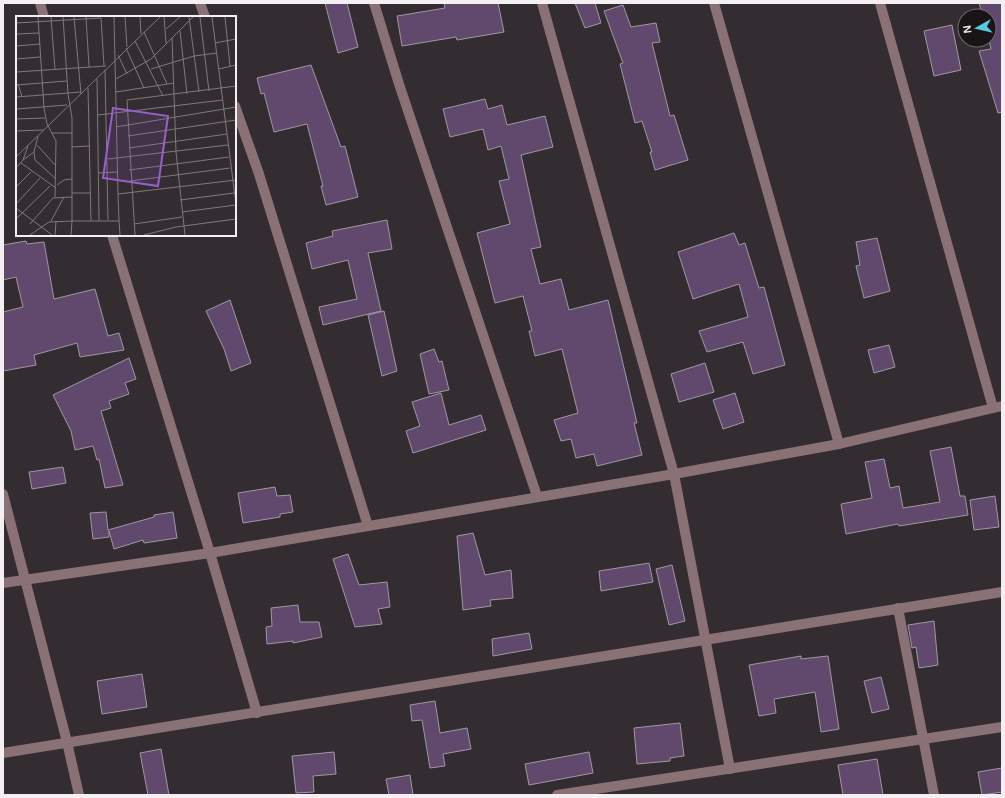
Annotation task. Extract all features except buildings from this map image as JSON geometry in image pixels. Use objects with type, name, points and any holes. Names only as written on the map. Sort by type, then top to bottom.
[{"type":"street","points":[[40,3],[44,16]]},
{"type":"street","points":[[200,3],[205,16]]},
{"type":"street","points":[[374,3],[399,84],[537,496]]},
{"type":"street","points":[[542,3],[674,474],[730,769]]},
{"type":"street","points":[[714,3],[839,444]]},
{"type":"street","points":[[3,583],[25,578],[210,553],[537,496],[674,474],[839,444],[998,407],[880,3]]},
{"type":"street","points":[[236,109],[259,174],[368,526]]},
{"type":"street","points":[[112,236],[210,553],[257,713]]},
{"type":"street","points":[[3,494],[67,742],[79,795]]},
{"type":"street","points":[[3,753],[1002,592]]},
{"type":"street","points":[[898,608],[934,795]]},
{"type":"street","points":[[557,795],[1002,727]]}]
